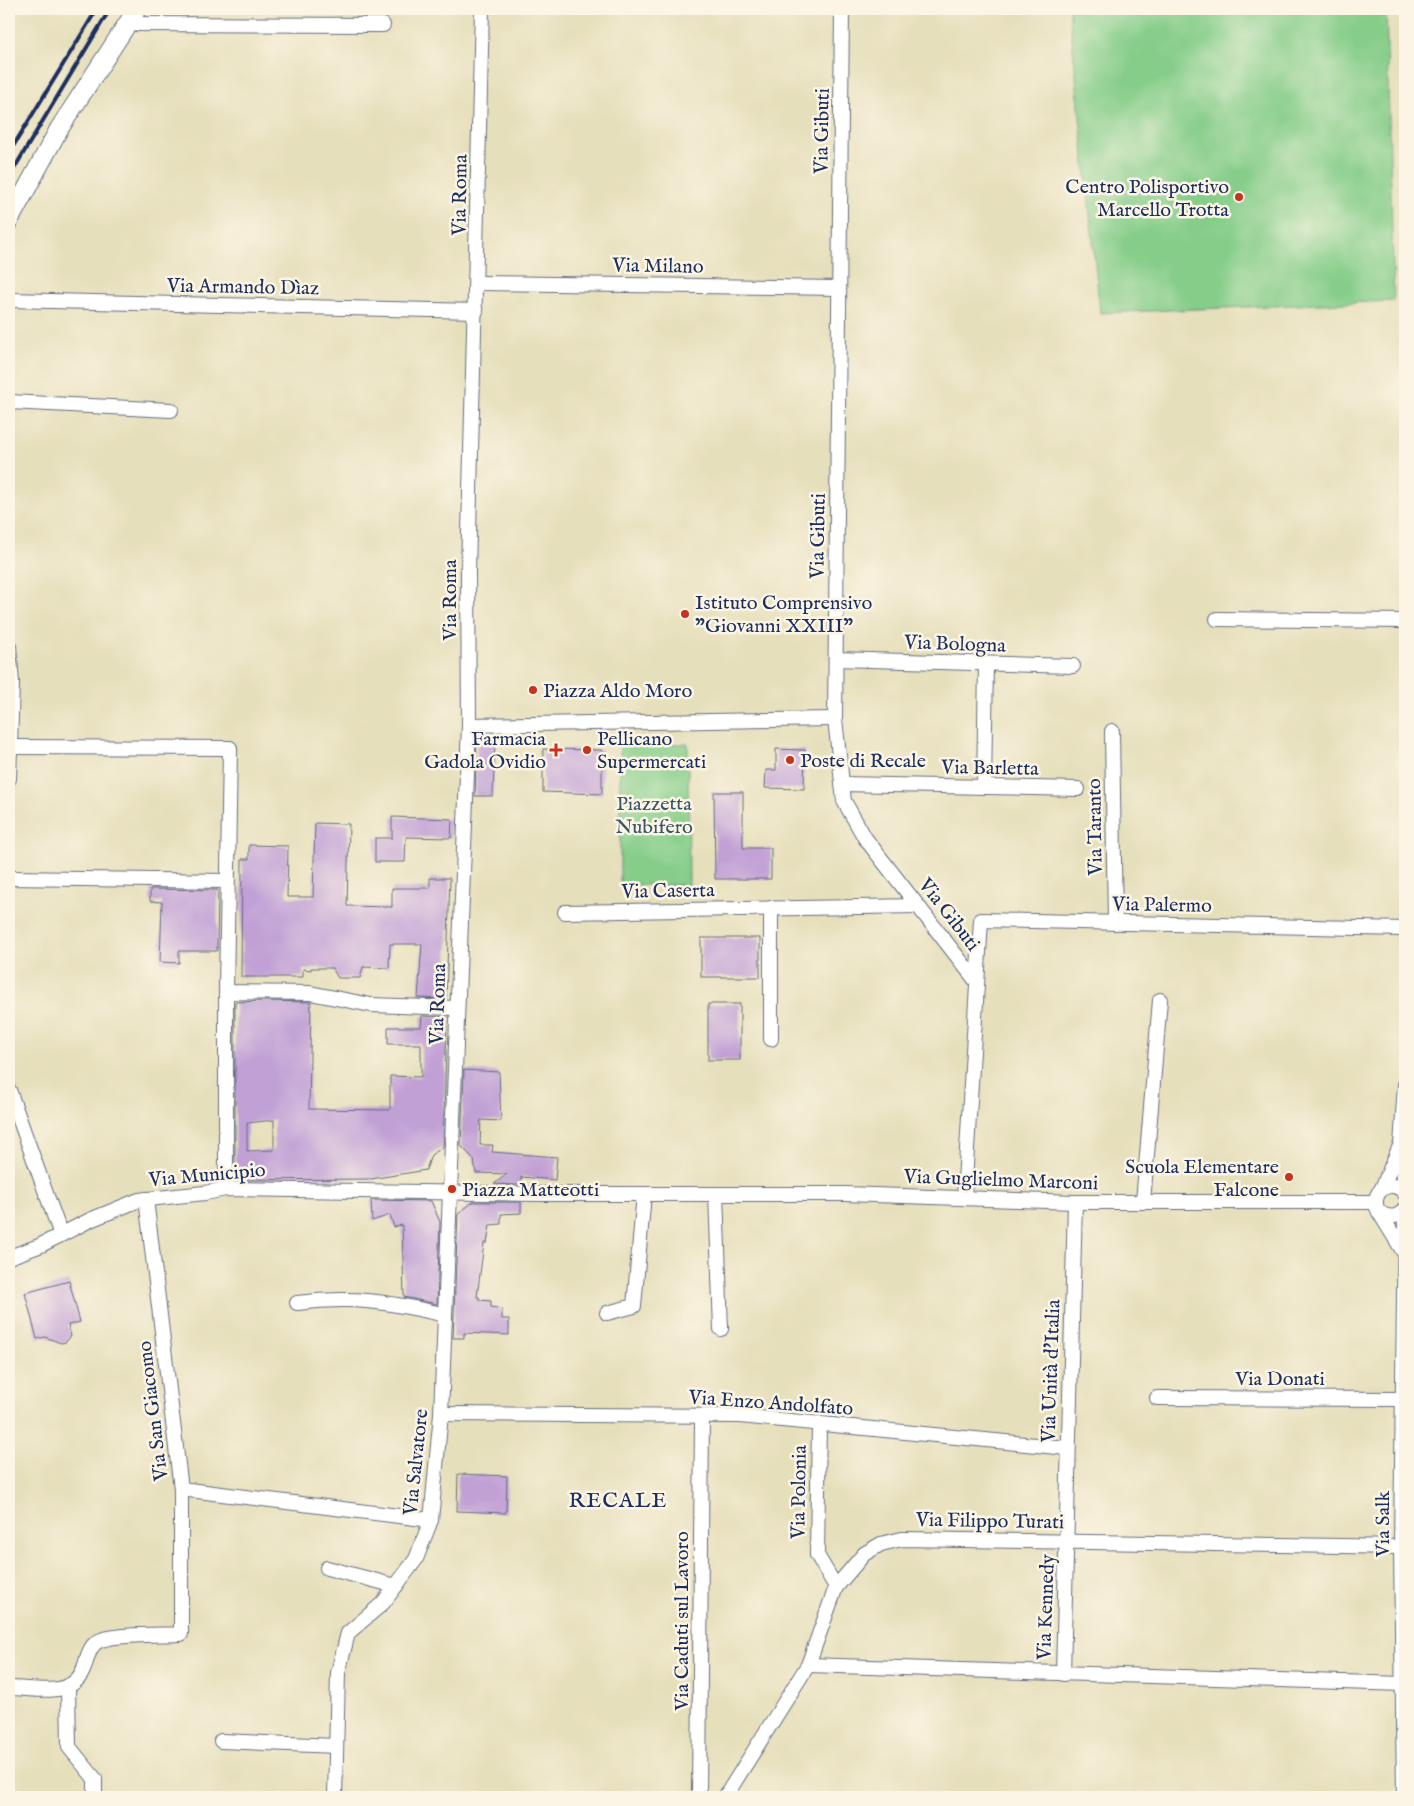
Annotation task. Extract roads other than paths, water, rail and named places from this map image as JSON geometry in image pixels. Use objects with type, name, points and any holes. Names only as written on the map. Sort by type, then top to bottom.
[{"type":"street","points":[[9,221],[59,129],[137,9]]},
{"type":"street","name":"Via Roma","points":[[451,1191],[456,1008],[469,725],[468,573],[477,283],[482,9]]},
{"type":"street","name":"Via Gibuti","points":[[842,9],[835,719],[844,801],[865,838],[977,982],[964,1198]]},
{"type":"street","points":[[127,24],[383,25]]},
{"type":"street","name":"Via Milano","points":[[477,283],[840,288]]},
{"type":"street","name":"Via Armando Dìaz","points":[[9,300],[476,311]]},
{"type":"street","points":[[9,402],[171,410]]},
{"type":"street","points":[[1217,619],[1405,621]]},
{"type":"street","points":[[9,646],[12,683],[9,779]]},
{"type":"street","name":"Via Bologna","points":[[836,659],[1073,666]]},
{"type":"street","points":[[984,787],[986,664]]},
{"type":"street","points":[[469,725],[835,719]]},
{"type":"street","name":"Via Taranto","points":[[1112,731],[1115,923]]},
{"type":"street","points":[[10,747],[230,748],[227,880],[226,1189]]},
{"type":"street","name":"Via Barletta","points":[[842,784],[1078,789]]},
{"type":"street","points":[[9,878],[227,880]]},
{"type":"street","name":"Via Caserta","points":[[565,912],[918,906]]},
{"type":"street","points":[[771,908],[771,1039]]},
{"type":"street","name":"Via Palermo","points":[[977,982],[981,920],[1405,929]]},
{"type":"street","points":[[226,992],[310,993],[372,1005],[456,1008]]},
{"type":"street","points":[[1143,1202],[1160,1000]]},
{"type":"street","points":[[1405,1084],[1401,1146],[1405,1194]]},
{"type":"street","points":[[9,1090],[61,1235]]},
{"type":"street","points":[[1401,1146],[1376,1197],[1377,1207],[1403,1251]]},
{"type":"street","points":[[1382,1188],[1392,1185],[1405,1194]]},
{"type":"street","name":"Via Municipio","points":[[9,1257],[39,1246],[90,1220],[146,1199],[226,1189],[451,1191]]},
{"type":"street","name":"Via Guglielmo Marconi","points":[[451,1191],[644,1194],[845,1194],[1075,1202],[1377,1207]]},
{"type":"street","name":"Via Salvatore","points":[[335,1797],[338,1673],[348,1633],[383,1603],[416,1559],[431,1520],[441,1414],[451,1191]]},
{"type":"street","points":[[607,1313],[634,1306],[644,1194]]},
{"type":"street","points":[[716,1194],[721,1329]]},
{"type":"street","name":"Via San Giacomo","points":[[146,1199],[181,1489],[431,1520]]},
{"type":"street","name":"Via Unità d'Italia","points":[[1067,1541],[1067,1448],[1075,1202]]},
{"type":"street","points":[[1377,1207],[1389,1217],[1394,1217],[1405,1208]]},
{"type":"street","name":"Via Salk","points":[[1404,1797],[1401,1547],[1405,1335],[1403,1251],[1405,1214]]},
{"type":"street","points":[[297,1303],[346,1299],[386,1301],[445,1315]]},
{"type":"street","name":"Via Donati","points":[[1157,1398],[1403,1399]]},
{"type":"street","name":"Via Enzo Andolfato","points":[[441,1414],[740,1416],[1067,1448]]},
{"type":"street","name":"Via Caduti sul Lavoro","points":[[699,1797],[702,1416]]},
{"type":"street","name":"Via Polonia","points":[[819,1423],[817,1555],[836,1587]]},
{"type":"street","points":[[9,1688],[64,1689],[68,1687],[81,1678],[88,1654],[96,1642],[112,1638],[181,1634],[181,1489]]},
{"type":"street","name":"Via Filippo Turati","points":[[725,1797],[808,1665],[836,1587],[864,1554],[881,1544],[902,1540],[1401,1547]]},
{"type":"street","name":"Via Kennedy","points":[[1063,1674],[1067,1541]]},
{"type":"street","points":[[327,1568],[396,1586]]},
{"type":"street","points":[[808,1665],[1403,1684]]},
{"type":"street","points":[[68,1687],[69,1747],[95,1779],[95,1797]]},
{"type":"street","points":[[221,1741],[336,1746]]},
{"type":"railway","points":[[9,153],[97,9]]},
{"type":"railway","points":[[9,177],[110,9]]},
{"type":"place","name":"Centro Polisportivo Marcello Trotta","points":[[1239,197]]},
{"type":"place","name":"Istituto Comprensivo \"Giovanni XXIII\"","points":[[685,614]]},
{"type":"place","name":"Piazza Aldo Moro","points":[[533,690]]},
{"type":"place","name":"Farmacia Gadola Ovidio","points":[[556,750]]},
{"type":"place","name":"Pellicano Supermercati","points":[[587,750]]},
{"type":"place","name":"Poste di Recale","points":[[790,760]]},
{"type":"place","name":"Scuola Elementare Falcone","points":[[1289,1177]]},
{"type":"place","name":"Piazza Matteotti","points":[[452,1189]]},
{"type":"district","name":"RECALE","points":[[618,1499]]},
{"type":"park label","name":"Piazzetta Nubifero","points":[[654,814]]}]
